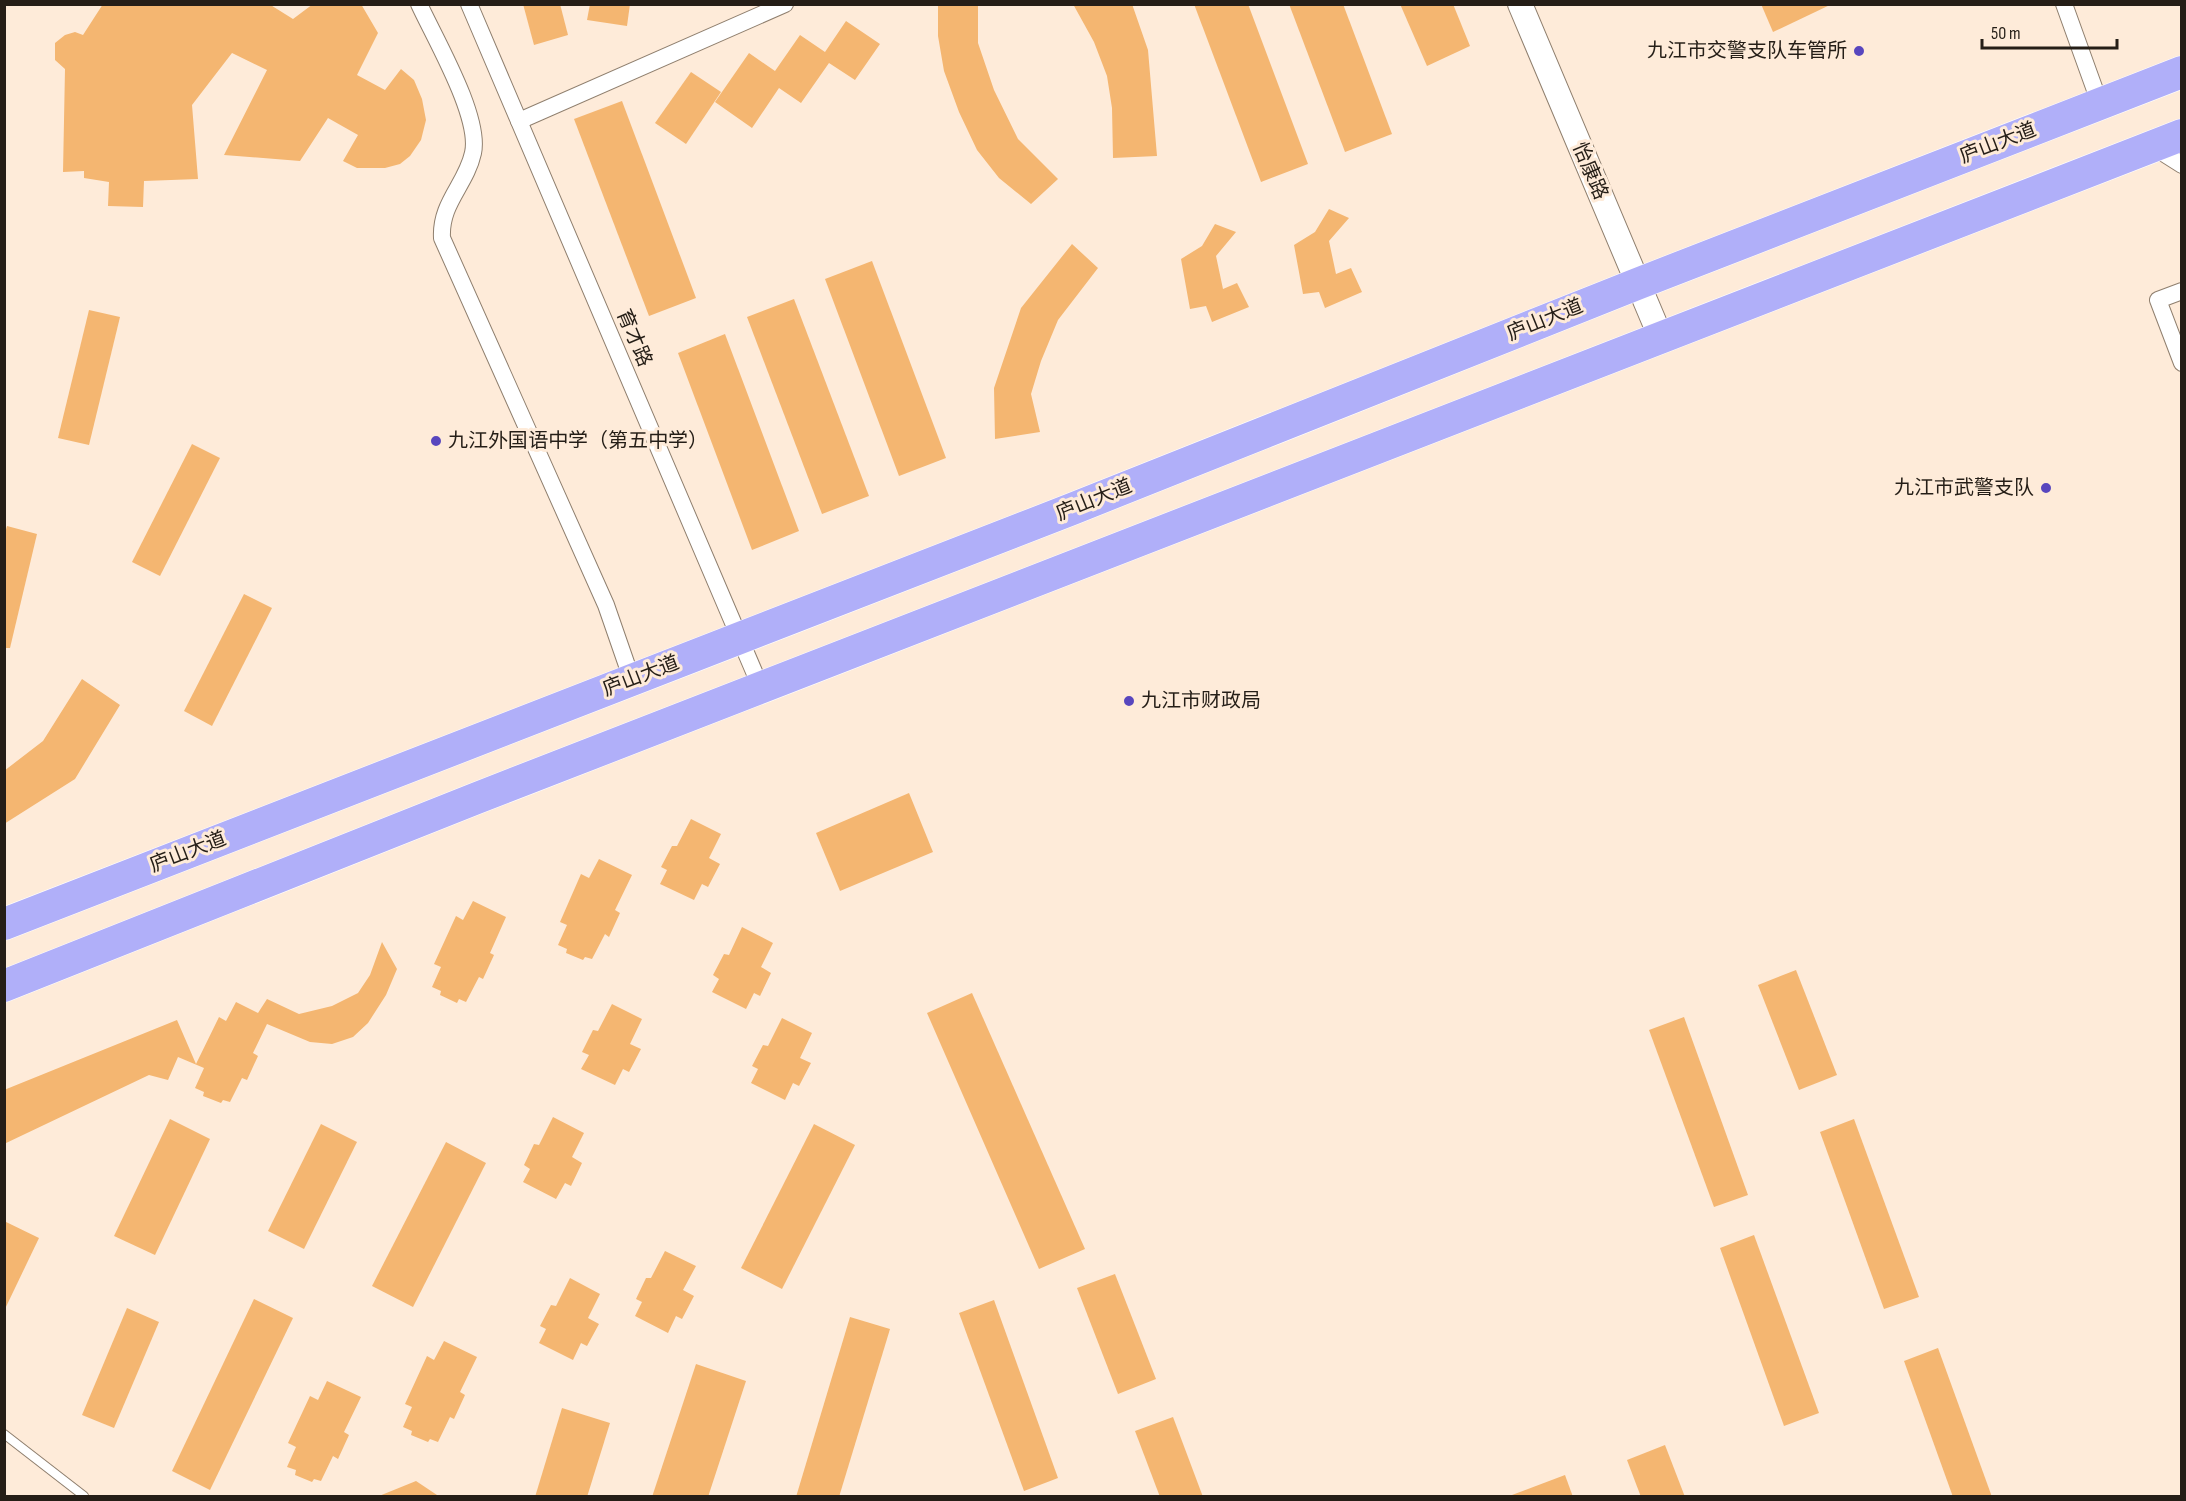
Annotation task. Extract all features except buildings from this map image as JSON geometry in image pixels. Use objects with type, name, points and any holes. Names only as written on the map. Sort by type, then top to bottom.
[{"type":"highway","name":"庐山大道","points":[[4,924],[1083,504],[1637,284],[2181,72]]},
{"type":"highway","points":[[4,986],[761,688],[2181,135]]},
{"type":"street","points":[[419,4],[466,104],[474,131],[473,153],[441,223],[442,238],[606,605],[632,680]]},
{"type":"street","name":"育才路","points":[[469,4],[761,688]]},
{"type":"street","points":[[519,121],[785,4]]},
{"type":"street","name":"怡康路","points":[[1520,4],[1661,338]]},
{"type":"street","points":[[2064,4],[2100,104]]},
{"type":"street","points":[[2152,146],[2181,165]]},
{"type":"street","points":[[2181,291],[2158,300],[2181,363]]},
{"type":"lane","points":[[4,1434],[84,1497]]},
{"type":"place","name":"九江市交警支队车管所","points":[[1859,51]]},
{"type":"place","name":"九江外国语中学（第五中学）","points":[[436,441]]},
{"type":"place","name":"九江市武警支队","points":[[2046,488]]},
{"type":"place","name":"九江市财政局","points":[[1129,701]]}]
